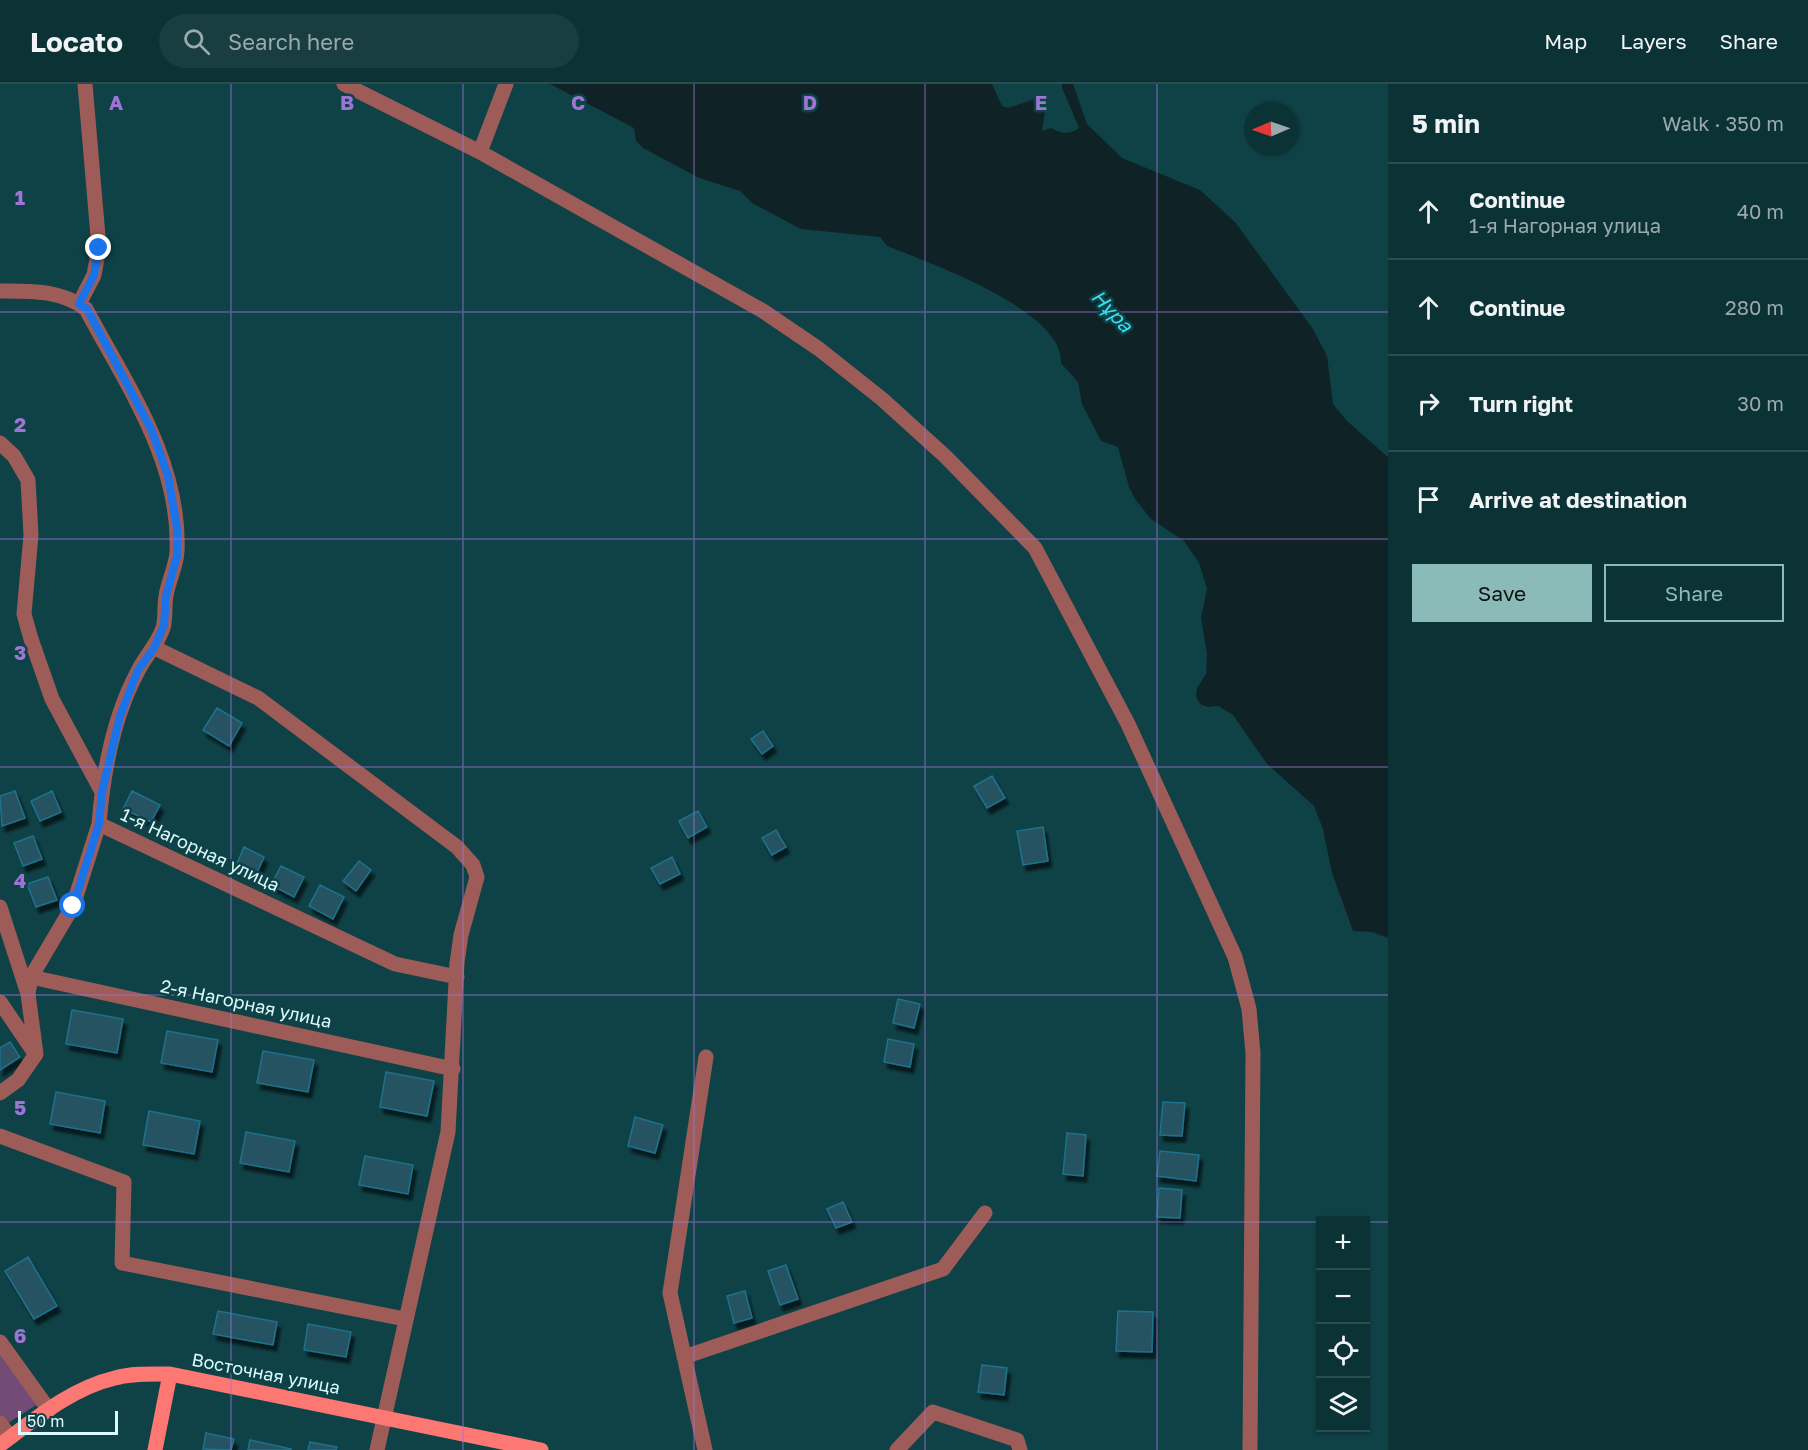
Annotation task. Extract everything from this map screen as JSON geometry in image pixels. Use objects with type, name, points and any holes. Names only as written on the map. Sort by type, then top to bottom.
[{"type":"main road","name":"Восточная улица","points":[[5,1441],[90,1385],[116,1377],[170,1374],[541,1450]]},
{"type":"main road","points":[[154,1450],[170,1374]]},
{"type":"street","points":[[79,304],[94,275],[99,248],[85,84]]},
{"type":"street","points":[[344,84],[480,152],[763,311],[819,349],[882,399],[946,457],[1035,549],[1128,724],[1235,957],[1250,1009],[1254,1053],[1250,1450]]},
{"type":"street","points":[[480,152],[506,84]]},
{"type":"street","points":[[0,291],[30,291],[72,298],[87,309],[152,431],[168,476],[177,528],[177,556],[166,596],[164,625],[154,648],[138,670],[120,716],[102,792],[99,824]]},
{"type":"street","points":[[0,443],[14,456],[28,480],[31,535],[24,614],[31,639],[52,699],[102,792]]},
{"type":"street","points":[[154,648],[258,698],[462,853],[473,865],[477,877],[461,935],[448,1132],[377,1450]]},
{"type":"street","name":"1-я Нагорная улица","points":[[28,994],[31,977],[73,906],[99,824],[395,964],[457,977]]},
{"type":"street","points":[[0,907],[28,994],[36,1054],[18,1080],[0,1093]]},
{"type":"street","name":"2-я Нагорная улица","points":[[31,977],[453,1069]]},
{"type":"street","points":[[0,1002],[36,1054]]},
{"type":"street","points":[[705,1450],[670,1293],[706,1057]]},
{"type":"street","points":[[0,1136],[124,1182],[122,1263],[405,1319]]},
{"type":"street","points":[[684,1357],[942,1269],[985,1213]]},
{"type":"street","points":[[0,1342],[49,1410]]},
{"type":"street","points":[[897,1450],[933,1412],[1017,1440],[1020,1450]]},
{"type":"street","points":[[0,1423],[5,1441]]},
{"type":"shaded area","points":[[0,1352],[38,1404],[0,1428]]},
{"type":"water","name":"Нұра","points":[[550,84],[992,84],[1002,106],[1008,108],[1035,99],[1045,112],[1042,131],[1051,128],[1065,133],[1079,128],[1062,88],[1062,84],[1073,84],[1087,124],[1122,158],[1200,190],[1235,222],[1313,329],[1327,356],[1333,404],[1347,421],[1388,457],[1388,938],[1372,932],[1353,931],[1332,873],[1323,829],[1314,806],[1267,764],[1233,715],[1218,706],[1208,707],[1200,704],[1196,697],[1197,688],[1206,674],[1207,655],[1201,618],[1207,589],[1199,563],[1184,541],[1151,519],[1135,499],[1129,487],[1118,447],[1101,441],[1082,404],[1078,382],[1061,363],[1056,343],[1041,325],[1018,307],[991,291],[887,246],[880,237],[801,229],[752,203],[740,191],[699,178],[643,148],[636,141],[634,128]]},
{"type":"building","points":[[217,708],[242,723],[229,746],[203,730]]},
{"type":"building","points":[[763,731],[773,746],[762,754],[751,739]]},
{"type":"building","points":[[992,776],[1005,798],[987,808],[974,786]]},
{"type":"building","points":[[15,791],[25,818],[2,826],[0,796]]},
{"type":"building","points":[[52,791],[61,812],[40,821],[31,801]]},
{"type":"building","points":[[132,791],[160,805],[151,822],[123,809]]},
{"type":"building","points":[[698,811],[707,827],[688,838],[679,821]]},
{"type":"building","points":[[1043,827],[1048,861],[1023,865],[1017,831]]},
{"type":"building","points":[[776,830],[786,847],[772,855],[762,838]]},
{"type":"building","points":[[33,836],[42,859],[23,866],[14,843]]},
{"type":"building","points":[[244,847],[264,857],[255,877],[235,868]]},
{"type":"building","points":[[672,857],[680,874],[660,884],[651,868]]},
{"type":"building","points":[[359,861],[371,870],[356,891],[343,881]]},
{"type":"building","points":[[281,866],[304,877],[294,897],[271,885]]},
{"type":"building","points":[[48,877],[57,900],[36,907],[27,884]]},
{"type":"building","points":[[320,885],[344,897],[333,919],[309,906]]},
{"type":"building","points":[[898,999],[920,1004],[914,1028],[893,1023]]},
{"type":"building","points":[[72,1010],[123,1019],[117,1053],[66,1044]]},
{"type":"building","points":[[167,1031],[218,1040],[212,1072],[161,1063]]},
{"type":"building","points":[[888,1039],[914,1044],[910,1067],[884,1062]]},
{"type":"building","points":[[10,1042],[20,1057],[0,1070],[0,1048]]},
{"type":"building","points":[[263,1051],[314,1060],[308,1092],[257,1083]]},
{"type":"building","points":[[386,1072],[434,1081],[427,1116],[380,1107]]},
{"type":"building","points":[[56,1092],[105,1101],[100,1133],[50,1124]]},
{"type":"building","points":[[1163,1102],[1185,1103],[1182,1136],[1160,1135]]},
{"type":"building","points":[[149,1111],[200,1121],[194,1154],[143,1145]]},
{"type":"building","points":[[635,1117],[663,1125],[655,1153],[628,1146]]},
{"type":"building","points":[[246,1132],[295,1141],[289,1172],[240,1163]]},
{"type":"building","points":[[1067,1133],[1086,1135],[1083,1176],[1063,1174]]},
{"type":"building","points":[[1160,1151],[1199,1155],[1196,1181],[1157,1176]]},
{"type":"building","points":[[365,1156],[413,1165],[408,1194],[359,1185]]},
{"type":"building","points":[[1159,1188],[1182,1190],[1180,1218],[1157,1217]]},
{"type":"building","points":[[843,1202],[852,1222],[836,1228],[827,1209]]},
{"type":"building","points":[[28,1257],[57,1306],[34,1319],[5,1271]]},
{"type":"building","points":[[786,1265],[798,1299],[780,1305],[768,1271]]},
{"type":"building","points":[[745,1291],[752,1318],[734,1323],[727,1296]]},
{"type":"building","points":[[218,1311],[277,1322],[273,1345],[213,1334]]},
{"type":"building","points":[[1118,1311],[1153,1312],[1152,1352],[1116,1351]]},
{"type":"building","points":[[308,1324],[351,1332],[346,1357],[304,1350]]},
{"type":"building","points":[[982,1365],[1007,1368],[1004,1395],[978,1392]]},
{"type":"building","points":[[206,1433],[234,1439],[231,1450],[203,1449]]},
{"type":"building","points":[[250,1440],[291,1449],[291,1450],[248,1450]]},
{"type":"building","points":[[310,1442],[337,1447],[336,1450],[308,1450]]},
{"type":"route","points":[[73,906],[99,824],[102,792],[120,716],[138,670],[154,648],[164,625],[166,596],[177,556],[177,528],[168,476],[152,431],[87,309],[79,304],[94,275],[99,248]]}]
